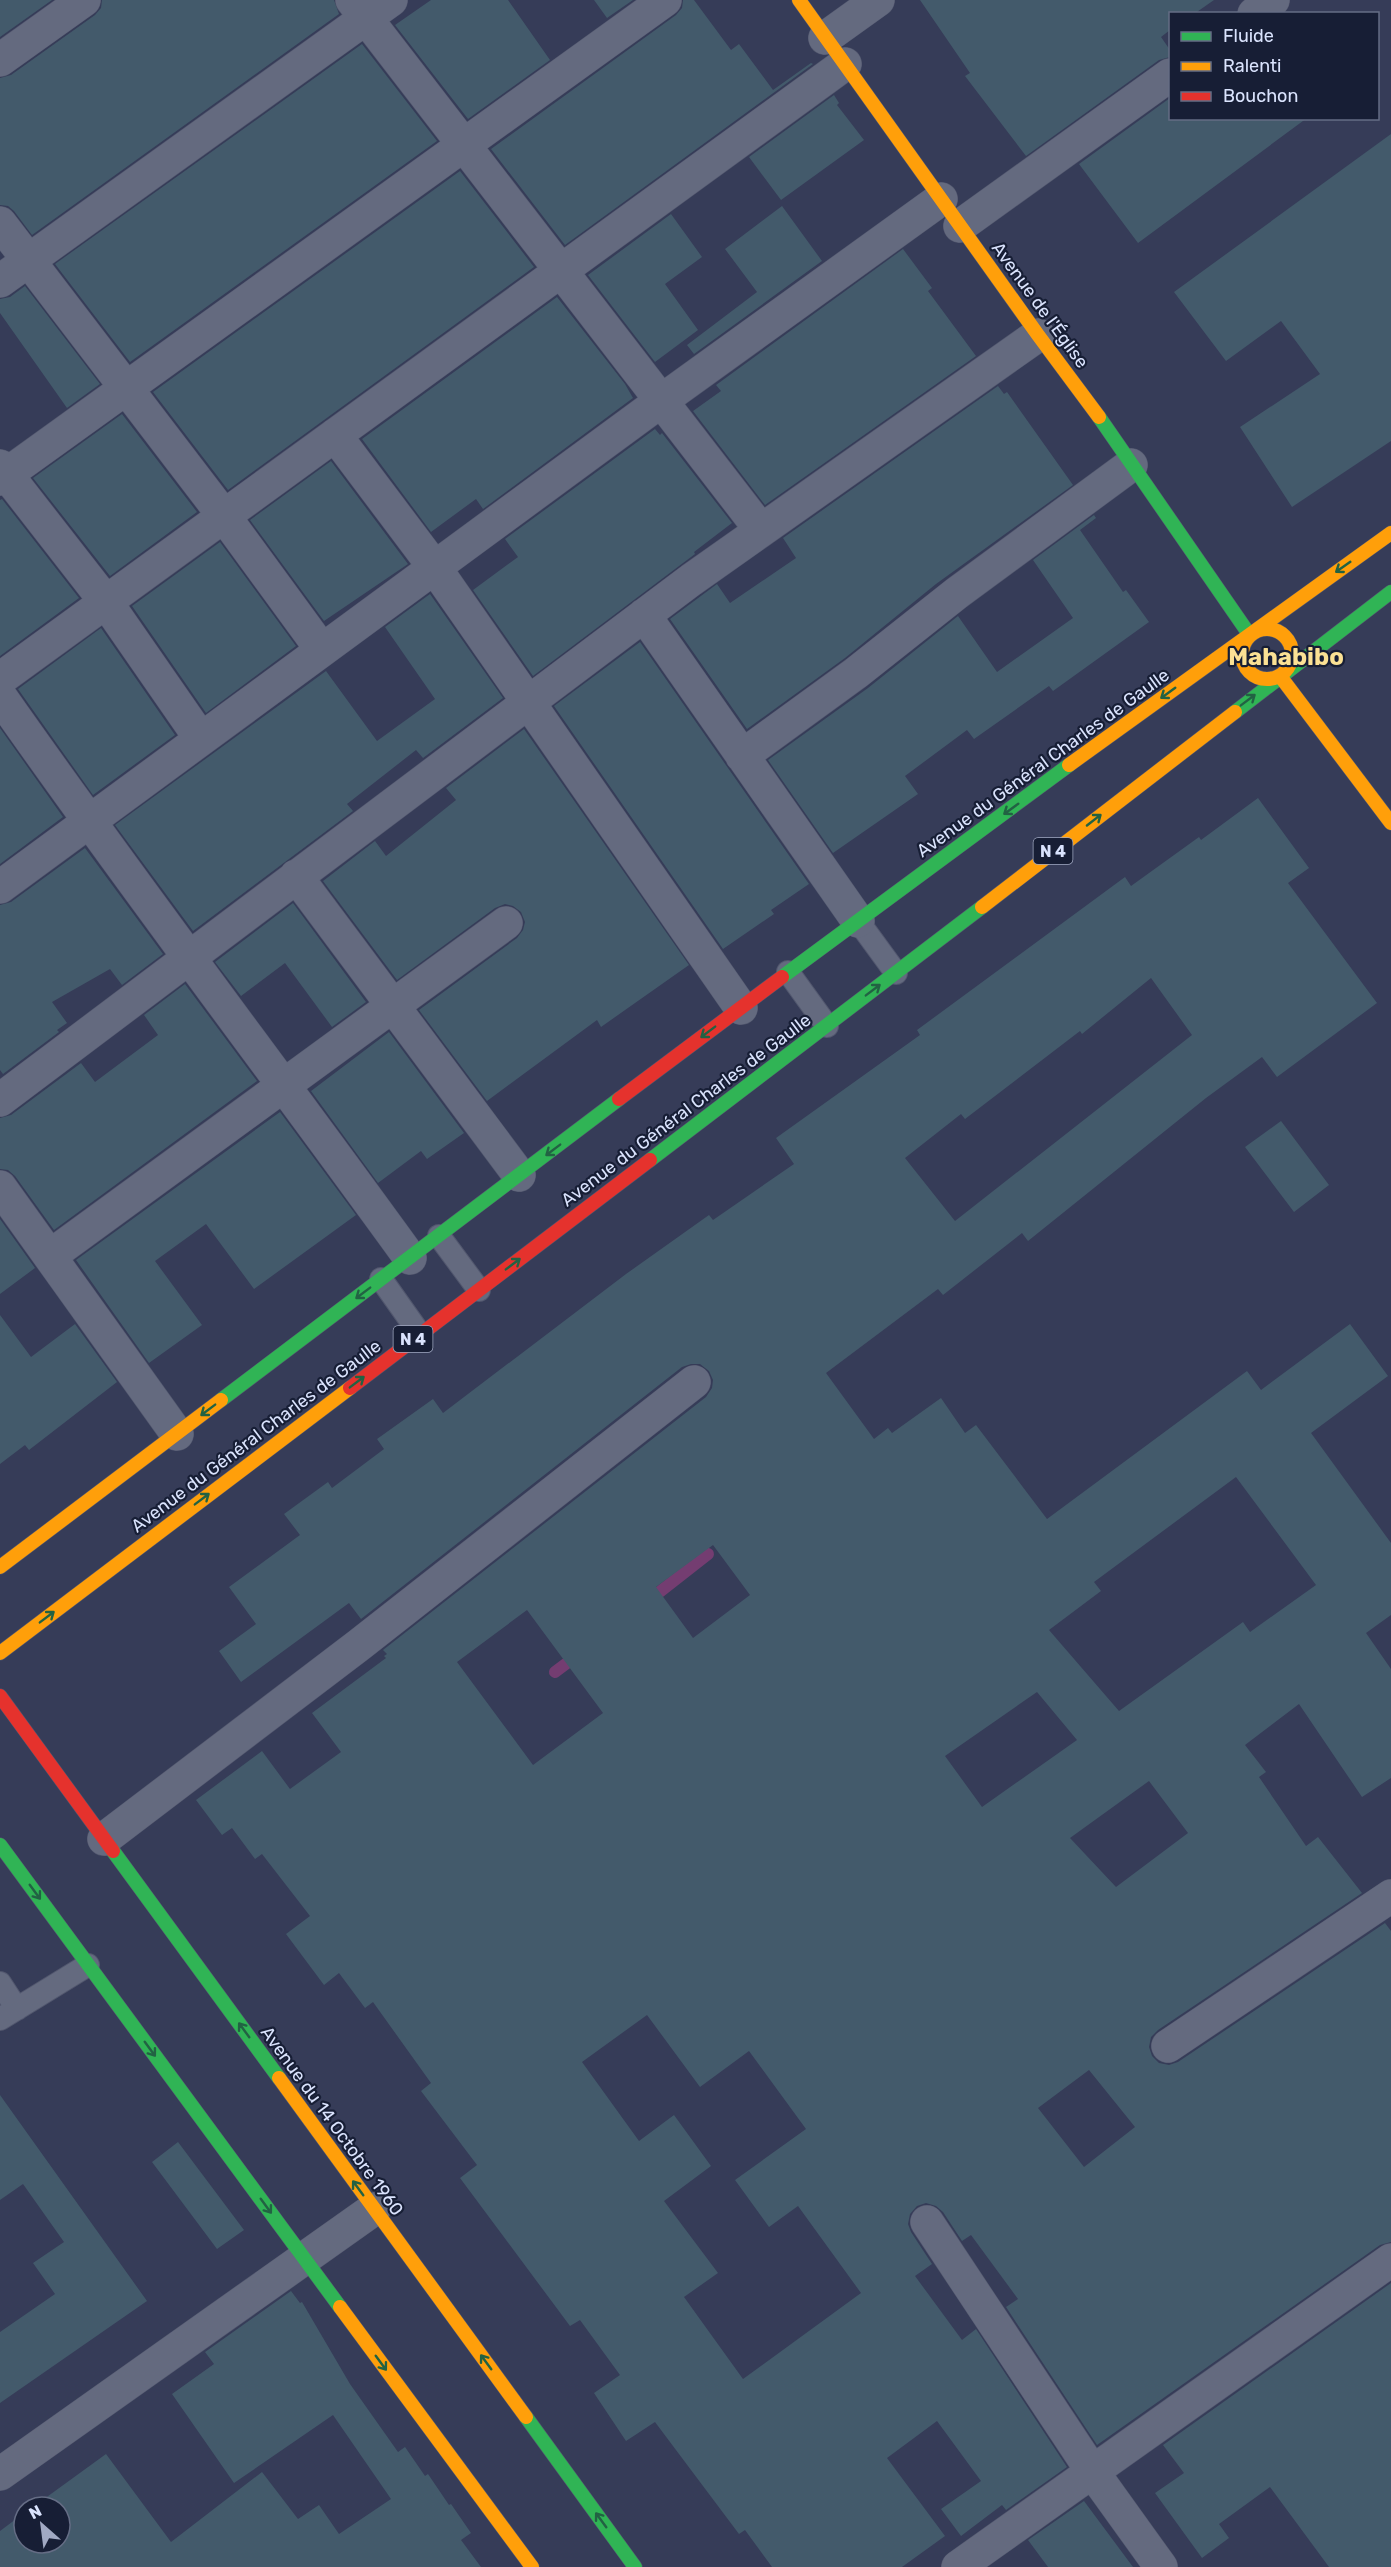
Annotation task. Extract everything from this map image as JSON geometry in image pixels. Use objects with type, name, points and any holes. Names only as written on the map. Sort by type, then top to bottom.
[{"type":"main road","name":"Avenue de l'Église","points":[[799,0],[1089,402],[1249,634]]},
{"type":"main road","name":"Avenue du Général Charles de Gaulle","points":[[0,1567],[788,972],[1249,634],[1391,533]]},
{"type":"main road","name":"Avenue du Général Charles de Gaulle","points":[[0,1653],[896,973],[1391,592]]},
{"type":"main road","points":[[1271,628],[1288,638],[1293,658],[1280,676],[1263,679],[1246,669],[1241,650],[1249,634],[1271,628]]},
{"type":"main road","points":[[1280,676],[1391,823]]},
{"type":"main road","name":"Avenue du 14 Octobre 1960","points":[[0,1696],[635,2567]]},
{"type":"main road","points":[[0,1845],[532,2567]]},
{"type":"street","points":[[0,60],[84,0]]},
{"type":"street","points":[[201,739],[106,602],[2,473],[127,388],[665,0]]},
{"type":"street","points":[[825,38],[878,0]]},
{"type":"street","points":[[1257,12],[1273,0]]},
{"type":"street","points":[[0,280],[370,6],[464,145],[761,530]]},
{"type":"street","points":[[0,679],[845,64]]},
{"type":"street","points":[[960,226],[1169,76]]},
{"type":"street","points":[[0,887],[661,400],[941,199]]},
{"type":"street","points":[[0,223],[224,516],[322,650]]},
{"type":"street","points":[[0,1100],[691,579],[1038,334]]},
{"type":"street","points":[[334,435],[435,568],[741,1008]]},
{"type":"street","points":[[742,756],[856,673],[967,586],[1131,465]]},
{"type":"street","points":[[644,615],[858,921]]},
{"type":"street","points":[[0,696],[88,822],[285,1084],[410,1258]]},
{"type":"street","points":[[296,876],[519,1175]]},
{"type":"street","points":[[50,1256],[506,923]]},
{"type":"street","points":[[0,1187],[177,1434]]},
{"type":"street","points":[[104,1839],[359,1645],[694,1382]]},
{"type":"street","points":[[1168,2046],[1391,1896]]},
{"type":"street","points":[[0,2474],[374,2209]]},
{"type":"street","points":[[927,2222],[1092,2471],[1161,2567]]},
{"type":"street","points":[[958,2567],[1391,2260]]},
{"type":"lane","points":[[858,921],[896,973]]},
{"type":"lane","points":[[788,972],[826,1026]]},
{"type":"lane","points":[[438,1236],[479,1290]]},
{"type":"lane","points":[[381,1279],[420,1334]]},
{"type":"lane","points":[[0,1983],[9,2014],[88,1965]]},
{"type":"building","points":[[0,0],[52,0],[0,37]]},
{"type":"building","points":[[102,0],[334,0],[339,14],[32,235],[14,211],[8,206],[0,205],[0,78],[11,75],[95,15],[101,8]]},
{"type":"building","points":[[431,0],[508,0],[550,60],[468,119],[395,25]]},
{"type":"building","points":[[594,0],[633,0],[607,18]]},
{"type":"building","points":[[683,0],[694,0],[731,50],[739,44],[773,90],[811,63],[813,64],[565,245],[491,149],[676,15],[682,8]]},
{"type":"building","points":[[920,0],[1214,0],[1197,12],[1169,12],[1169,31],[1161,37],[1169,49],[1169,57],[1159,60],[1026,156],[965,76],[970,73]]},
{"type":"building","points":[[362,44],[437,141],[130,362],[55,264]]},
{"type":"building","points":[[834,95],[839,103],[837,105],[864,140],[781,200],[749,157]]},
{"type":"building","points":[[1169,99],[1169,120],[1304,120],[1138,243],[1079,164]]},
{"type":"building","points":[[1391,134],[1391,441],[1292,507],[1240,427],[1320,374],[1281,321],[1226,361],[1174,292]]},
{"type":"building","points":[[460,171],[534,267],[228,490],[153,392]]},
{"type":"building","points":[[782,206],[822,261],[694,354],[687,345],[757,292],[725,249]]},
{"type":"building","points":[[671,214],[702,257],[665,284],[698,330],[655,362],[588,275]]},
{"type":"building","points":[[903,249],[932,288],[928,291],[976,356],[765,505],[693,411],[721,391],[716,385]]},
{"type":"building","points":[[25,286],[100,384],[67,408],[0,313],[0,299],[10,297]]},
{"type":"building","points":[[557,297],[625,384],[633,398],[483,509],[476,499],[431,532],[362,439]]},
{"type":"building","points":[[998,386],[1004,394],[1007,392],[1073,485],[936,584],[845,658],[747,729],[670,619],[717,584],[730,603],[796,558],[783,538]]},
{"type":"building","points":[[122,414],[197,512],[110,576],[33,478]]},
{"type":"building","points":[[655,429],[660,435],[662,433],[732,523],[694,552],[695,554],[533,676],[473,590],[518,557],[505,539]]},
{"type":"building","points":[[331,461],[408,564],[324,621],[250,520]]},
{"type":"building","points":[[2,499],[79,598],[0,656],[0,500]]},
{"type":"building","points":[[1094,515],[1096,518],[1080,530],[1123,592],[1126,590],[1149,622],[1053,691],[1049,686],[974,739],[967,730],[905,776],[918,794],[833,853],[768,760],[868,688],[958,616],[997,672],[1073,618],[1033,560]]},
{"type":"building","points":[[220,542],[296,646],[206,713],[132,606]]},
{"type":"building","points":[[430,594],[503,698],[423,758],[416,750],[347,804],[353,811],[193,931],[115,825],[326,671],[377,741],[435,699],[385,627]]},
{"type":"building","points":[[101,628],[175,735],[93,795],[18,689]]},
{"type":"building","points":[[640,642],[809,884],[771,910],[774,914],[723,949],[554,706]]},
{"type":"building","points":[[0,728],[63,817],[0,864]]},
{"type":"building","points":[[524,729],[689,965],[601,1027],[597,1020],[487,1101],[419,1010],[517,938],[525,922],[521,912],[505,904],[495,908],[397,980],[323,881],[375,841],[386,856],[456,800],[446,788]]},
{"type":"building","points":[[1258,798],[1309,868],[1288,883],[1377,1003],[1277,1077],[1262,1057],[1206,1098],[1028,1241],[1022,1233],[943,1295],[938,1289],[826,1373],[874,1439],[888,1428],[892,1433],[941,1398],[965,1433],[976,1425],[1047,1519],[1247,1371],[1261,1390],[1350,1324],[1388,1376],[1311,1433],[1391,1543],[1391,1615],[1366,1633],[1391,1669],[1391,1778],[1362,1797],[1299,1704],[1245,1745],[1266,1772],[1259,1777],[1306,1846],[1318,1837],[1362,1893],[1158,2030],[1151,2037],[1149,2047],[1152,2056],[1159,2063],[1169,2065],[1178,2062],[1385,1923],[1391,1931],[1391,2242],[1380,2245],[1097,2445],[1006,2307],[1018,2299],[971,2235],[962,2241],[943,2212],[936,2206],[926,2203],[917,2206],[910,2214],[908,2224],[932,2264],[915,2276],[962,2340],[976,2329],[1067,2467],[1006,2510],[1002,2505],[961,2536],[941,2509],[981,2481],[937,2421],[887,2458],[945,2536],[902,2567],[772,2567],[745,2530],[739,2534],[655,2422],[626,2441],[594,2393],[620,2375],[580,2320],[570,2326],[460,2178],[477,2165],[421,2091],[431,2083],[373,2002],[365,2008],[339,1973],[324,1985],[286,1934],[310,1916],[262,1854],[255,1859],[232,1828],[222,1835],[196,1800],[262,1751],[290,1789],[341,1752],[312,1713],[386,1658],[384,1656],[387,1654],[383,1650],[706,1397],[712,1388],[713,1380],[709,1371],[700,1364],[682,1367],[361,1619],[349,1603],[241,1682],[219,1651],[256,1624],[229,1587],[300,1535],[284,1514],[328,1482],[332,1488],[384,1449],[377,1439],[433,1399],[443,1413],[626,1274],[709,1215],[713,1220],[794,1164],[776,1138],[920,1035],[917,1030],[1125,877],[1131,886],[1199,837],[1201,840]],"holes":[[[1151,978],[1192,1035],[955,1221],[905,1158],[961,1114],[965,1119],[1080,1031],[1082,1034]],[[1236,1477],[1316,1585],[1250,1632],[1243,1622],[1119,1711],[1049,1630],[1101,1591],[1094,1582]],[[713,1545],[750,1595],[693,1638],[656,1587]],[[527,1610],[603,1713],[533,1765],[457,1662]],[[1037,1692],[1077,1740],[982,1807],[945,1756]],[[1149,1781],[1188,1833],[1116,1887],[1070,1838]],[[647,2015],[700,2087],[749,2051],[806,2129],[735,2180],[769,2227],[798,2206],[861,2293],[743,2379],[684,2297],[718,2273],[664,2201],[711,2166],[674,2115],[639,2141],[582,2062]],[[1089,2070],[1135,2127],[1084,2167],[1038,2108]]]},
{"type":"building","points":[[85,848],[163,954],[122,985],[110,969],[52,1002],[67,1023],[57,1030],[59,1032],[3,1074],[0,1070],[0,905],[11,902]]},
{"type":"building","points":[[293,903],[366,1002],[332,1027],[285,963],[241,996],[215,962]]},
{"type":"building","points":[[185,984],[257,1081],[54,1230],[15,1176],[8,1170],[0,1169],[0,1118],[11,1115],[81,1063],[95,1082],[158,1035],[144,1015]]},
{"type":"building","points":[[389,1032],[464,1133],[427,1159],[421,1151],[378,1183],[311,1091]]},
{"type":"building","points":[[280,1112],[356,1215],[254,1289],[206,1224],[155,1261],[202,1325],[149,1363],[76,1260]]},
{"type":"building","points":[[1281,1121],[1329,1185],[1294,1212],[1245,1147]]},
{"type":"building","points":[[0,1219],[35,1268],[0,1294]]},
{"type":"building","points":[[0,1315],[31,1357],[75,1324],[117,1382],[29,1450],[25,1445],[0,1464]]},
{"type":"building","points":[[0,2095],[147,2301],[0,2403],[0,2332],[55,2294],[33,2263],[64,2242],[23,2184],[0,2200]]},
{"type":"building","points":[[178,2142],[244,2230],[217,2249],[152,2162]]},
{"type":"building","points":[[1391,2283],[1391,2567],[1329,2567],[1270,2487],[1219,2524],[1229,2538],[1202,2558],[1155,2493],[1184,2473],[1163,2445]]},
{"type":"building","points":[[291,2291],[300,2303],[302,2302],[350,2384],[398,2452],[405,2447],[425,2476],[428,2474],[471,2533],[461,2540],[481,2567],[0,2567],[0,2531],[12,2522],[12,2555],[72,2555],[72,2495],[50,2495],[106,2454],[171,2542],[262,2472],[298,2519],[319,2505],[339,2534],[391,2499],[333,2415],[234,2483],[172,2394],[214,2364],[205,2352]]},
{"type":"building","points":[[1084,2501],[1133,2567],[1048,2567],[1028,2540]]},
{"type":"waterway","points":[[648,1601],[708,1554]]},
{"type":"waterway","points":[[555,1672],[579,1654]]},
{"type":"traffic: fast","points":[[1099,417],[1249,634]]},
{"type":"traffic: fast","points":[[1235,712],[1391,592]]},
{"type":"traffic: fast","points":[[782,977],[1069,765]]},
{"type":"traffic: fast","points":[[650,1160],[982,907]]},
{"type":"traffic: fast","points":[[221,1400],[619,1099]]},
{"type":"traffic: fast","points":[[0,1845],[340,2307]]},
{"type":"traffic: fast","points":[[113,1851],[279,2078]]},
{"type":"traffic: fast","points":[[526,2417],[635,2567]]},
{"type":"traffic: slow","points":[[799,0],[1099,417]]},
{"type":"traffic: slow","points":[[1069,765],[1391,533]]},
{"type":"traffic: slow","points":[[1267,629],[1285,636],[1292,654],[1285,672],[1267,679],[1249,672],[1242,654],[1249,636],[1267,629]]},
{"type":"traffic: slow","points":[[1280,676],[1391,823]]},
{"type":"traffic: slow","points":[[982,907],[1235,712]]},
{"type":"traffic: slow","points":[[0,1653],[350,1388]]},
{"type":"traffic: slow","points":[[0,1567],[221,1400]]},
{"type":"traffic: slow","points":[[279,2078],[526,2417]]},
{"type":"traffic: slow","points":[[340,2307],[532,2567]]},
{"type":"traffic: jam","points":[[619,1099],[782,977]]},
{"type":"traffic: jam","points":[[350,1388],[650,1160]]},
{"type":"traffic: jam","points":[[0,1696],[113,1851]]},
{"type":"district","name":"Mahabibo","points":[[1286,657]]}]
